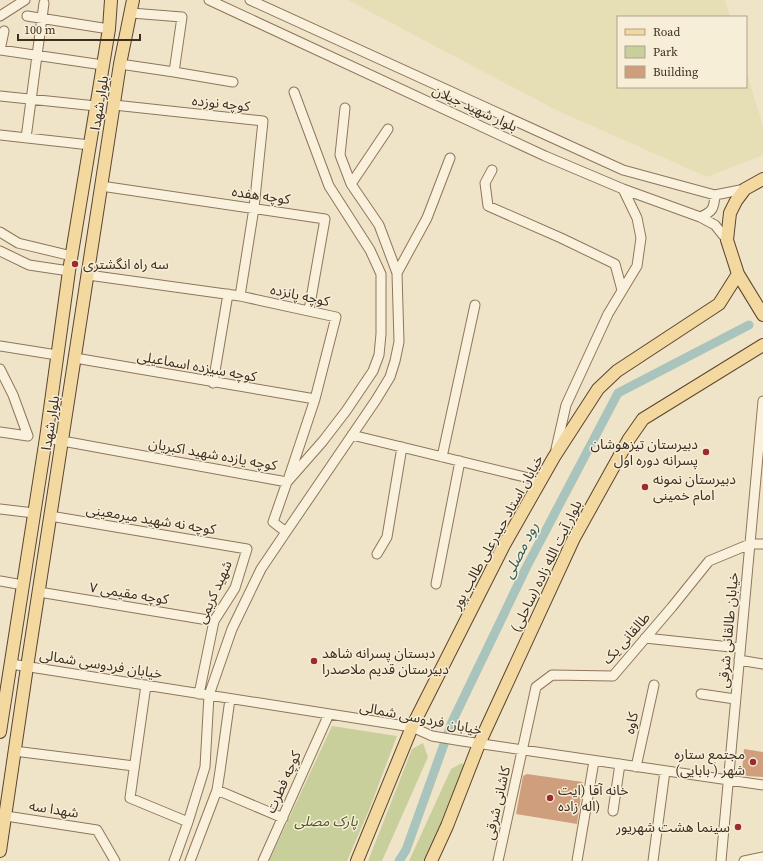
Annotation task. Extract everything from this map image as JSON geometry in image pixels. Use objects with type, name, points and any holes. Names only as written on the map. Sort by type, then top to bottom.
[{"type":"main road","name":"بلوار شهدا","points":[[0,732],[46,438],[69,271],[109,29],[111,0]]},
{"type":"main road","name":"بلوار شهدا","points":[[0,851],[14,751],[120,64],[133,0]]},
{"type":"main road","points":[[110,13],[121,15],[131,13]]},
{"type":"main road","points":[[763,176],[745,189],[736,201],[730,213],[726,240],[738,274],[763,315]]},
{"type":"main road","points":[[745,189],[763,179]]},
{"type":"main road","name":"خیابان استاد حیدرعلی طالب پور","points":[[357,861],[412,728],[504,545],[554,457],[598,390],[616,371],[719,304],[738,274]]},
{"type":"main road","name":"بلوار آیت الله زاده (ساحلی)","points":[[431,861],[447,826],[479,744],[574,538],[629,439],[643,419],[763,345]]},
{"type":"street","points":[[0,16],[25,0]]},
{"type":"street","name":"بلوار شهید جیلان","points":[[210,0],[544,156],[623,189],[700,217],[714,225],[726,240]]},
{"type":"street","name":"بلوار شهید جیلان","points":[[250,0],[623,170],[715,195],[745,189]]},
{"type":"street","points":[[26,138],[44,3]]},
{"type":"street","points":[[131,13],[182,17],[174,72]]},
{"type":"street","points":[[27,16],[109,29]]},
{"type":"street","points":[[4,31],[0,50],[103,65]]},
{"type":"street","points":[[120,64],[233,82]]},
{"type":"street","points":[[287,482],[332,429],[373,371],[379,355],[381,334],[381,274],[370,250],[329,186],[294,92]]},
{"type":"street","points":[[0,96],[96,106]]},
{"type":"street","name":"کوچه نوزده","points":[[114,105],[263,121],[254,208]]},
{"type":"street","points":[[174,861],[205,767],[209,695],[232,629],[261,569],[376,400],[390,377],[395,360],[399,342],[397,273],[379,225],[351,184],[340,155],[345,108]]},
{"type":"street","points":[[351,184],[388,129]]},
{"type":"street","points":[[0,135],[90,144]]},
{"type":"street","points":[[397,273],[427,218],[450,158]]},
{"type":"street","points":[[492,170],[485,183],[488,206],[561,238],[615,264],[622,290]]},
{"type":"street","name":"کوچه هفده","points":[[101,186],[325,219],[309,310]]},
{"type":"street","points":[[554,457],[566,405],[608,314],[637,266],[641,238],[637,218],[623,189]]},
{"type":"street","points":[[700,217],[712,211],[715,195]]},
{"type":"street","points":[[240,296],[254,208]]},
{"type":"street","points":[[0,232],[18,243],[72,256]]},
{"type":"street","points":[[0,251],[29,265],[69,271]]},
{"type":"street","name":"کوچه پانزده","points":[[88,275],[240,296],[336,317],[315,399],[287,482]]},
{"type":"street","points":[[213,383],[228,294]]},
{"type":"street","points":[[442,457],[475,304]]},
{"type":"street","points":[[0,346],[57,356]]},
{"type":"street","name":"کوچه سیزده اسماعیلی","points":[[75,358],[213,383],[315,399]]},
{"type":"street","points":[[0,369],[13,395],[28,436],[0,432]]},
{"type":"street","name":"خیابان طالقانی شرقی","points":[[721,861],[727,780],[761,436],[763,401]]},
{"type":"street","points":[[352,435],[541,481]]},
{"type":"street","name":"کوچه یازده شهید اکبریان","points":[[46,438],[287,482],[273,522],[286,532]]},
{"type":"street","points":[[377,554],[387,537],[402,447]]},
{"type":"street","points":[[436,584],[460,461]]},
{"type":"street","points":[[0,509],[34,513]]},
{"type":"street","name":"کوچه نه شهید میرمعینی","points":[[50,516],[247,549]]},
{"type":"street","points":[[750,544],[763,544]]},
{"type":"street","name":"طالقانی یک","points":[[523,750],[536,687],[552,676],[613,676],[709,561],[750,544]]},
{"type":"street","name":"شهید کریمی","points":[[199,694],[214,621],[235,588],[247,549]]},
{"type":"street","points":[[0,581],[23,585]]},
{"type":"street","name":"کوچه مقیمی ۷","points":[[39,592],[214,621]]},
{"type":"street","points":[[645,638],[740,648]]},
{"type":"street","points":[[739,660],[763,664]]},
{"type":"street","name":"خیابان فردوسی شمالی","points":[[11,664],[412,728],[432,736],[462,742],[763,785]]},
{"type":"street","name":"کاوه","points":[[636,767],[654,685]]},
{"type":"street","points":[[146,686],[130,798],[188,822]]},
{"type":"street","points":[[701,694],[735,699]]},
{"type":"street","points":[[190,861],[217,790],[230,699]]},
{"type":"street","name":"کوچه فطرت","points":[[263,861],[329,714]]},
{"type":"street","name":"کاشانی شرقی","points":[[498,861],[523,750]]},
{"type":"street","points":[[14,751],[134,766]]},
{"type":"street","points":[[577,861],[594,761]]},
{"type":"street","points":[[612,811],[620,764]]},
{"type":"street","points":[[653,861],[665,771]]},
{"type":"street","points":[[217,790],[282,818]]},
{"type":"street","name":"شهدا سه","points":[[6,816],[97,830],[115,861]]},
{"type":"street","points":[[744,861],[763,856]]},
{"type":"shaded area","points":[[348,0],[725,0],[730,16],[617,16],[617,88],[747,88],[747,73],[763,126],[763,155],[707,177],[556,110]]},
{"type":"green space","name":"پارک مصلی","points":[[332,726],[397,736],[369,810],[347,861],[269,861]]},
{"type":"green space","points":[[423,743],[428,757],[382,861],[368,861],[412,749]]},
{"type":"green space","points":[[462,763],[467,768],[426,861],[409,861],[451,769]]},
{"type":"building","name":"مجتمع ستاره شهر ( بابایی)","points":[[744,749],[763,752],[763,777],[747,776],[742,772]]},
{"type":"building","name":"خانه آقا (ایت اله زاده)","points":[[527,774],[583,782],[577,824],[516,814],[523,776]]},
{"type":"waterway","name":"رود مصلی","points":[[399,861],[406,850],[452,722],[526,568],[618,393],[749,325]]},
{"type":"place","name":"سه راه انگشتری","points":[[75,264]]},
{"type":"place","name":"دبیرستان تیزهوشان پسرانه دوره اول","points":[[706,452]]},
{"type":"place","name":"دبیرستان نمونه امام خمینی","points":[[645,487]]},
{"type":"place","name":"دبستان پسرانه شاهد دبیرستان قدیم ملاصدرا","points":[[314,661]]},
{"type":"place","name":"مجتمع ستاره شهر ( بابایی)","points":[[753,762]]},
{"type":"place","name":"خانه آقا (ایت اله زاده)","points":[[550,798]]},
{"type":"place","name":"سینما هشت شهریور","points":[[738,827]]}]
